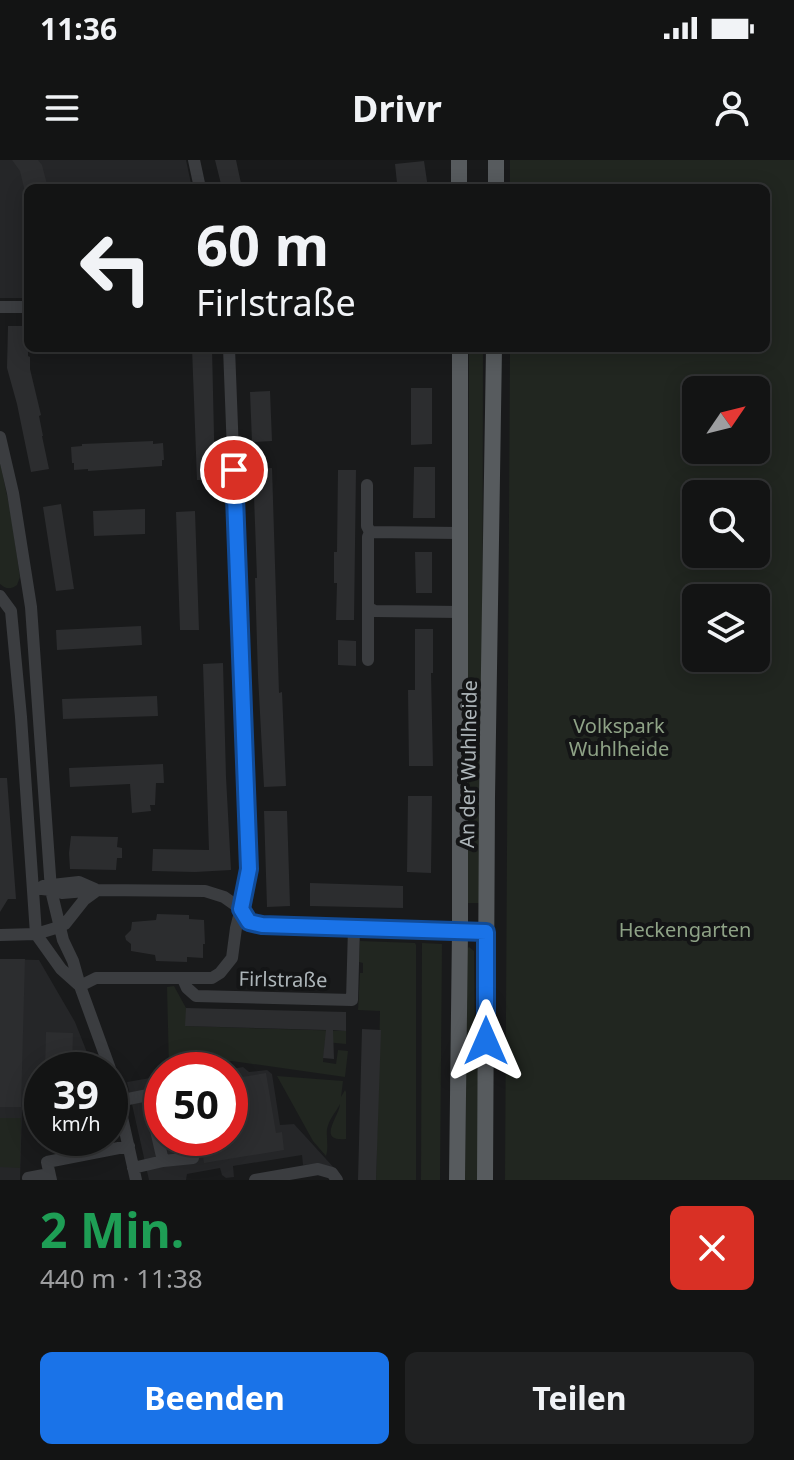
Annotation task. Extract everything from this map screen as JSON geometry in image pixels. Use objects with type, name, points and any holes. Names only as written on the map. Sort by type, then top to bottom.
[{"type":"main road","points":[[459,160],[459,184]]},
{"type":"main road","points":[[496,160],[496,184]]},
{"type":"main road","name":"An der Wuhlheide","points":[[457,1180],[460,352]]},
{"type":"main road","name":"An der Wuhlheide","points":[[485,1180],[494,352]]},
{"type":"street","points":[[194,160],[199,184]]},
{"type":"street","points":[[0,307],[24,307]]},
{"type":"street","name":"Firlstraße","points":[[80,986],[96,978],[212,978],[227,967],[232,958],[249,869],[229,352]]},
{"type":"street","points":[[0,437],[13,493],[31,607],[51,887],[59,927],[104,1052]]},
{"type":"street","points":[[367,485],[367,526],[370,532],[368,660]]},
{"type":"street","points":[[370,532],[459,533]]},
{"type":"street","points":[[0,596],[11,611],[36,934],[61,969],[80,986]]},
{"type":"street","points":[[11,611],[31,607]]},
{"type":"street","points":[[369,608],[375,611],[460,612]]},
{"type":"street","points":[[33,888],[51,887],[62,893],[98,890],[205,891],[224,897],[241,909],[249,922],[262,925],[486,932]]},
{"type":"street","points":[[0,935],[36,934],[59,927],[98,890]]},
{"type":"street","name":"Firlstraße","points":[[183,979],[196,996],[352,1000],[354,928]]},
{"type":"street","points":[[128,1142],[134,1174],[163,1161],[192,1156]]},
{"type":"street","points":[[28,1178],[50,1177],[47,1162],[129,1146]]},
{"type":"street","points":[[162,1156],[163,1161]]},
{"type":"street","points":[[255,1180],[318,1169],[332,1173],[337,1180]]},
{"type":"shaded area","points":[[0,160],[186,160],[191,184],[24,184],[24,298],[0,298]]},
{"type":"shaded area","points":[[0,959],[39,960],[75,1022],[87,1052],[24,1052],[20,1180],[0,1180]]},
{"type":"shaded area","points":[[267,1070],[272,1074],[280,1125],[294,1124],[336,1170],[321,1164],[303,1165],[302,1155],[233,1166],[234,1177],[226,1178],[220,1168],[187,1174],[186,1180],[149,1180],[128,1082],[144,1079],[144,1156],[248,1156],[248,1071]]},
{"type":"green space","name":"Volkspark Wuhlheide","points":[[510,160],[794,160],[794,1180],[505,1180],[510,352],[770,352],[770,184],[510,184]]},
{"type":"green space","points":[[469,352],[483,352],[480,903],[467,903]]},
{"type":"green space","points":[[0,462],[20,577],[17,585],[10,588],[0,584]]},
{"type":"green space","points":[[360,941],[416,945],[416,1180],[376,1180],[380,1011],[358,1010],[360,973],[363,973],[363,963],[359,962]]},
{"type":"green space","points":[[422,943],[442,944],[440,1180],[421,1180]]},
{"type":"green space","points":[[469,947],[474,951],[475,1036],[480,1093],[479,1180],[465,1180]]},
{"type":"green space","points":[[174,986],[186,1008],[186,1026],[346,1031],[346,1044],[325,1042],[323,1062],[336,1064],[338,1050],[348,1051],[345,1077],[248,1063],[248,1052],[169,1052],[167,987]]},
{"type":"green space","points":[[277,1076],[343,1081],[341,1097],[345,1090],[346,1139],[332,1137],[331,1133],[340,1104],[328,1125],[326,1156],[313,1141]]},
{"type":"green space","points":[[0,1118],[21,1118],[20,1168],[0,1167]]},
{"type":"building","points":[[12,160],[38,160],[47,184],[24,184],[24,188],[20,171]]},
{"type":"building","points":[[215,160],[236,160],[241,184],[221,184]]},
{"type":"building","points":[[424,161],[427,184],[397,183],[395,164]]},
{"type":"building","points":[[8,326],[24,326],[24,352],[28,352],[30,357],[49,469],[31,472],[7,368]]},
{"type":"building","points":[[192,352],[212,352],[215,480],[197,480]]},
{"type":"building","points":[[411,388],[432,388],[432,444],[411,445]]},
{"type":"building","points":[[270,391],[272,441],[252,442],[250,392]]},
{"type":"building","points":[[153,441],[153,444],[163,443],[162,466],[74,470],[71,447]]},
{"type":"building","points":[[414,467],[435,467],[435,518],[413,518]]},
{"type":"building","points":[[272,468],[279,693],[282,692],[286,786],[264,787],[253,469]]},
{"type":"building","points":[[338,470],[356,470],[354,620],[336,620],[334,552],[337,552]]},
{"type":"building","points":[[61,504],[74,589],[56,591],[43,507]]},
{"type":"building","points":[[145,509],[145,534],[94,536],[93,511]]},
{"type":"building","points":[[195,511],[199,630],[180,630],[176,512]]},
{"type":"building","points":[[415,552],[432,552],[432,593],[416,593]]},
{"type":"building","points":[[141,626],[142,645],[57,650],[56,630]]},
{"type":"building","points":[[415,629],[433,629],[433,766],[409,766],[408,690],[415,690]]},
{"type":"building","points":[[338,640],[356,641],[356,666],[338,665]]},
{"type":"building","points":[[223,663],[231,870],[152,871],[153,849],[209,850],[203,664]]},
{"type":"building","points":[[157,696],[158,716],[63,719],[62,699]]},
{"type":"building","points":[[163,764],[164,783],[156,783],[155,805],[150,805],[151,811],[132,813],[130,784],[70,787],[69,768]]},
{"type":"building","points":[[0,778],[7,778],[16,899],[8,899],[0,912]]},
{"type":"building","points":[[408,796],[432,796],[431,873],[407,872]]},
{"type":"building","points":[[264,811],[287,811],[290,906],[267,907]]},
{"type":"building","points":[[71,836],[118,837],[117,847],[122,848],[122,858],[117,858],[116,870],[70,869]]},
{"type":"building","points":[[310,883],[403,886],[403,908],[310,906]]},
{"type":"building","points":[[157,914],[189,915],[189,919],[204,920],[203,958],[187,957],[187,962],[156,961],[155,955],[131,951],[131,944],[125,936],[131,930],[132,922],[156,920]]},
{"type":"building","points":[[0,959],[25,959],[21,1107],[0,1107]]},
{"type":"building","points":[[186,1008],[346,1012],[346,1031],[333,1030],[334,1059],[323,1058],[326,1030],[185,1026]]},
{"type":"building","points":[[362,1029],[381,1030],[376,1180],[358,1180]]},
{"type":"building","points":[[46,1032],[73,1033],[72,1052],[45,1052]]},
{"type":"building","points":[[266,1073],[276,1133],[282,1132],[284,1150],[248,1156],[248,1076]]},
{"type":"building","points":[[203,1156],[247,1156],[204,1163]]},
{"type":"route","points":[[234,470],[249,869],[241,909],[249,922],[262,925],[486,932],[486,1041]]},
{"type":"park label","name":"Heckengarten","points":[[685,929]]}]
